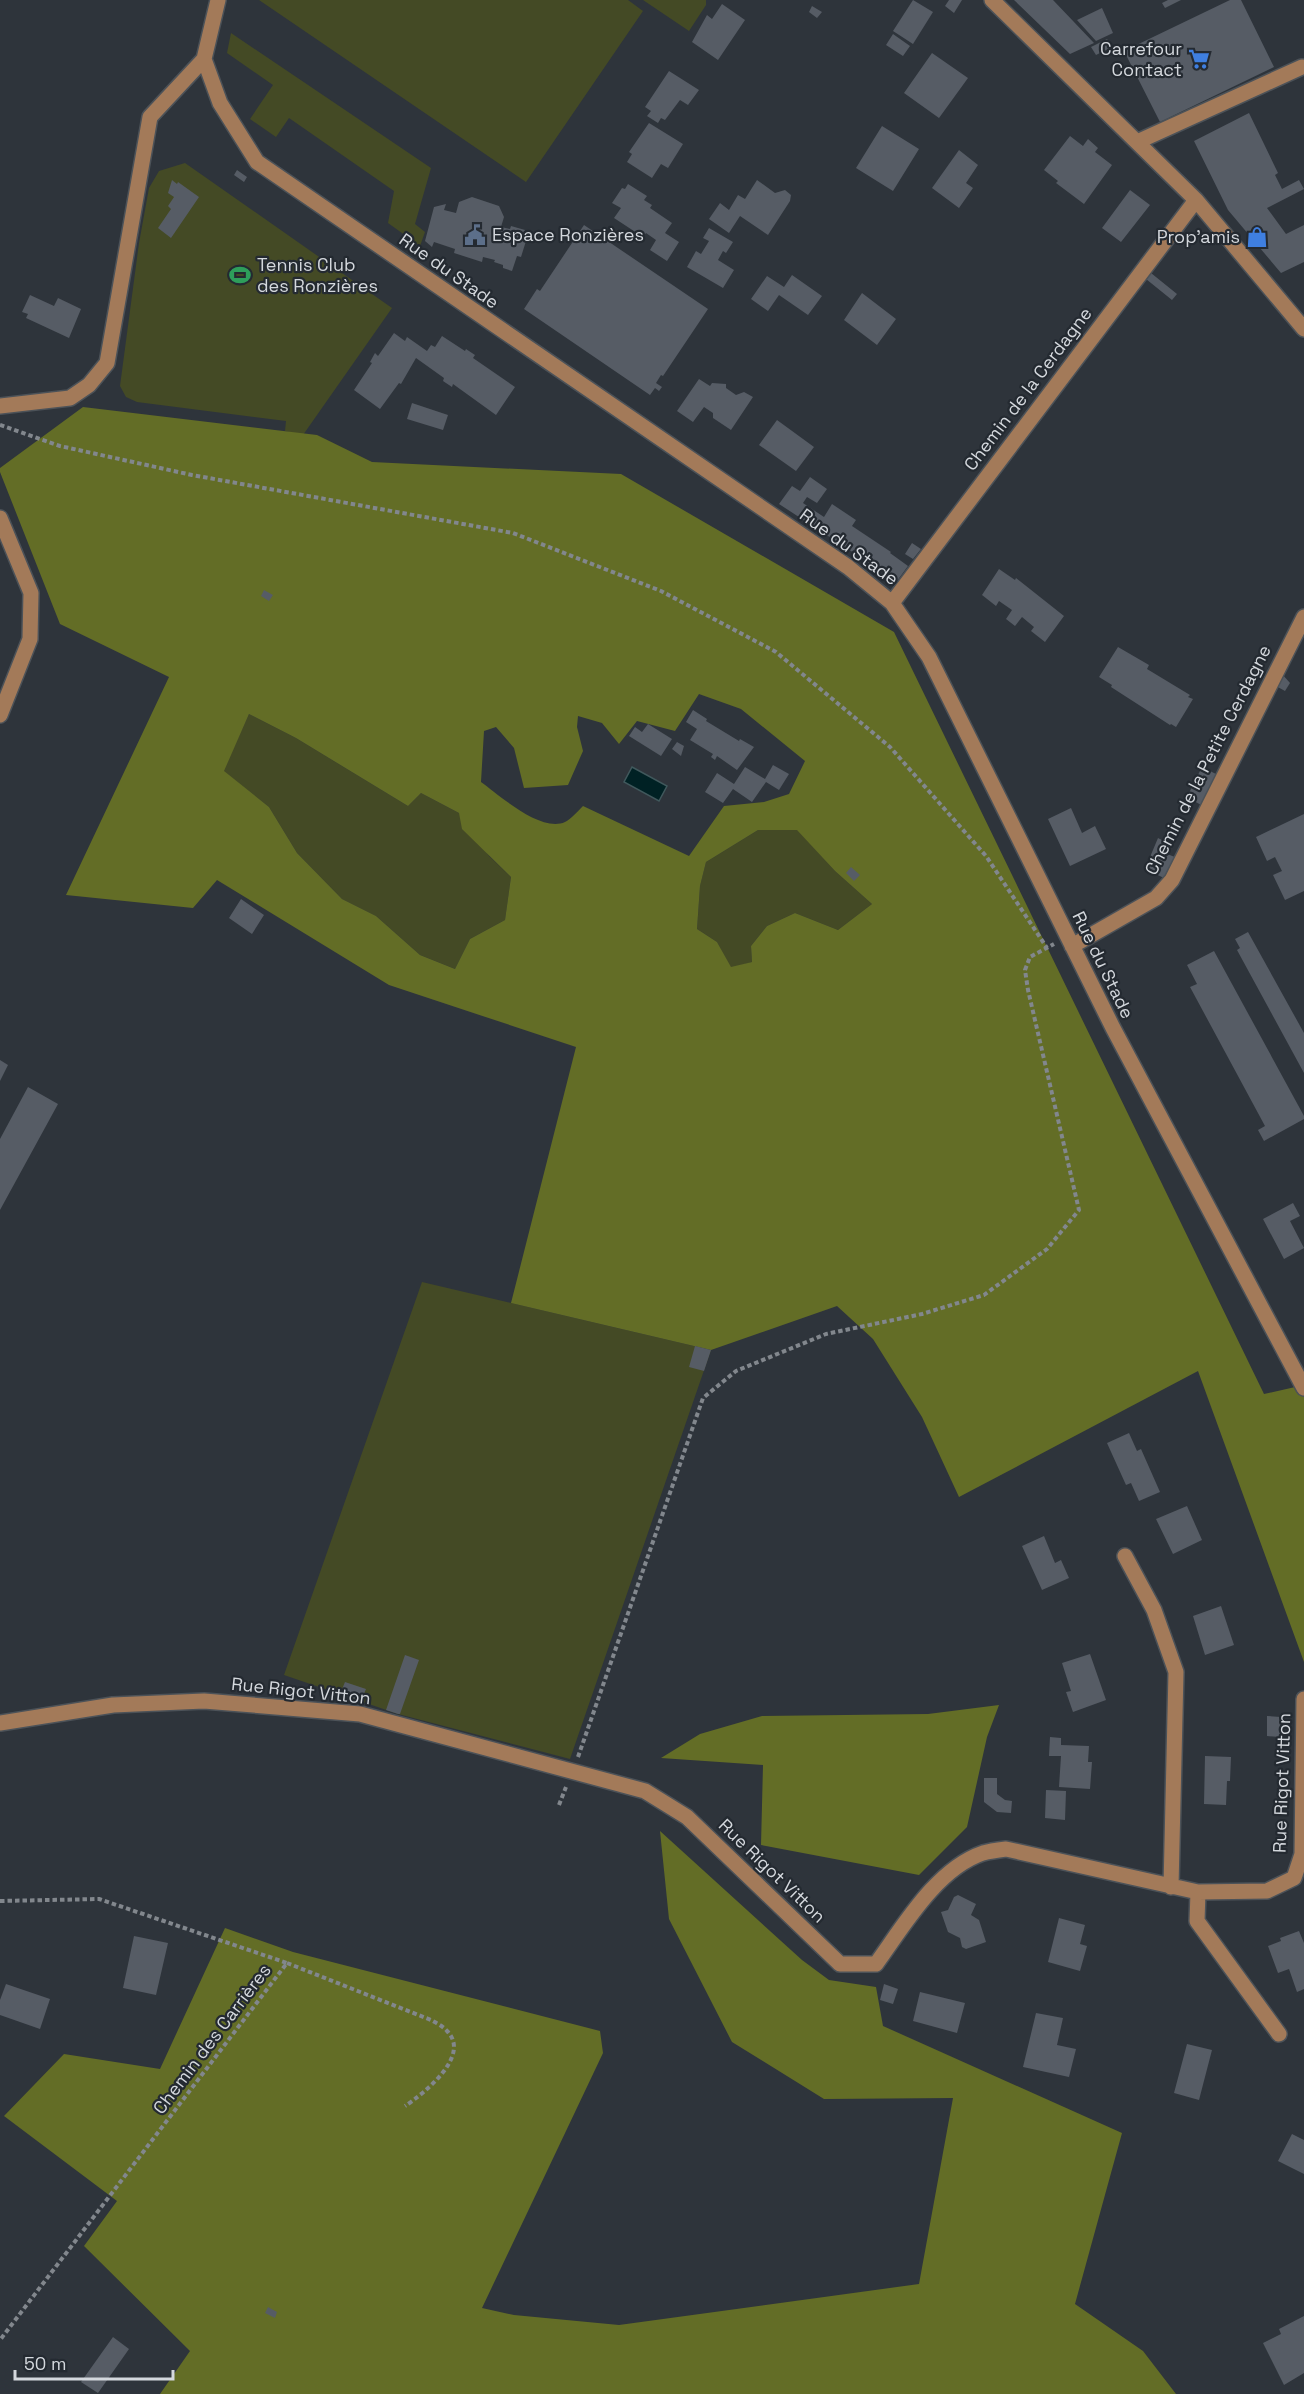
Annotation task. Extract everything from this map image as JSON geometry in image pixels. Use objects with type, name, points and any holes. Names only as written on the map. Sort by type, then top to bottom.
[{"type":"street","points":[[0,406],[70,398],[89,385],[107,363],[150,117],[204,59],[218,0]]},
{"type":"street","points":[[992,0],[1196,200],[1304,328]]},
{"type":"street","name":"Rue du Stade","points":[[204,59],[220,104],[257,162],[848,567],[891,603],[929,657],[1119,1039],[1304,1389]]},
{"type":"street","points":[[1137,142],[1302,68]]},
{"type":"street","name":"Chemin de la Cerdagne","points":[[891,603],[1196,200]]},
{"type":"street","points":[[0,518],[31,593],[30,639],[0,715]]},
{"type":"street","name":"Chemin de la Petite Cerdagne","points":[[1072,946],[1156,898],[1172,880],[1304,617]]},
{"type":"street","points":[[1125,1556],[1154,1610],[1176,1672],[1171,1887]]},
{"type":"street","name":"Rue Rigot Vitton","points":[[0,1723],[113,1705],[204,1701],[360,1714],[645,1791],[687,1817],[840,1964],[876,1964],[930,1892],[959,1865],[982,1854],[1006,1849],[1198,1892],[1267,1891],[1294,1878],[1302,1854],[1304,1699]]},
{"type":"street","points":[[1198,1892],[1197,1921],[1279,2034]]},
{"type":"path","points":[[0,425],[60,446],[192,475],[513,533],[660,591],[776,652],[890,747],[987,856],[1047,948],[1030,957],[1025,970],[1033,1014],[1079,1210],[1047,1249],[984,1295],[922,1314],[826,1334],[736,1371],[703,1398],[572,1773]]},
{"type":"path","name":"Chemin des Carrières","points":[[0,1901],[99,1899],[287,1963],[0,2340]]},
{"type":"path","points":[[287,1963],[431,2020],[449,2031],[454,2047],[445,2072],[425,2093],[405,2106]]},
{"type":"green space","points":[[259,0],[628,0],[643,11],[526,182]]},
{"type":"green space","points":[[643,0],[706,0],[706,5],[689,31]]},
{"type":"green space","points":[[231,33],[431,168],[415,224],[425,232],[420,246],[388,223],[394,191],[289,118],[276,137],[250,119],[273,85],[227,53]]},
{"type":"green space","name":"Tennis Club des Ronzières","points":[[185,163],[392,308],[303,435],[285,431],[286,421],[137,402],[126,397],[120,386],[139,243],[149,188],[159,171]]},
{"type":"green space","points":[[83,407],[317,435],[372,462],[621,474],[894,632],[1264,1394],[1304,1385],[1304,1662],[1198,1371],[959,1497],[922,1417],[873,1339],[837,1306],[711,1350],[511,1303],[576,1047],[389,985],[217,880],[193,908],[66,895],[169,677],[60,624],[0,468]],"holes":[[[699,694],[741,709],[805,761],[789,794],[764,802],[724,806],[689,856],[583,806],[565,822],[555,824],[544,822],[521,811],[481,782],[484,731],[496,727],[514,748],[524,788],[568,785],[583,751],[577,727],[578,716],[602,723],[619,744],[637,721],[675,731]],[[249,714],[296,738],[408,806],[421,793],[459,813],[462,829],[511,877],[505,920],[470,939],[455,969],[420,955],[376,916],[342,899],[297,853],[269,807],[224,771]],[[758,830],[797,830],[835,871],[872,904],[838,930],[795,913],[767,926],[751,946],[752,962],[731,967],[717,942],[697,929],[700,886],[706,862]]]},
{"type":"green space","points":[[249,714],[296,738],[408,806],[421,793],[459,813],[489,856],[511,877],[505,920],[470,939],[455,969],[420,955],[376,916],[342,899],[297,853],[269,807],[223,771]]},
{"type":"green space","points":[[797,829],[835,871],[872,904],[838,930],[795,913],[767,926],[751,946],[752,962],[731,968],[717,942],[697,929],[700,886],[706,862],[758,830]]},
{"type":"green space","points":[[422,1282],[711,1350],[570,1759],[398,1714],[284,1675]]},
{"type":"green space","points":[[999,1705],[987,1737],[967,1827],[919,1875],[761,1845],[763,1765],[661,1758],[700,1734],[762,1716],[928,1714]]},
{"type":"green space","points":[[660,1831],[802,1960],[829,1980],[876,1987],[883,2026],[1122,2133],[1075,2304],[1143,2351],[1176,2394],[160,2394],[190,2351],[84,2246],[117,2201],[4,2116],[64,2054],[160,2069],[225,1928],[293,1952],[600,2031],[603,2053],[482,2308],[514,2315],[619,2325],[919,2284],[953,2098],[824,2099],[732,2042],[669,1919]]},
{"type":"shaded area","points":[[632,767],[667,786],[659,801],[624,782]]},
{"type":"building","points":[[913,0],[933,12],[913,44],[893,31]]},
{"type":"building","points":[[949,0],[962,0],[954,13],[945,6]]},
{"type":"building","points":[[1014,0],[1053,0],[1094,43],[1070,54]]},
{"type":"building","points":[[1168,0],[1181,0],[1165,8],[1162,3]]},
{"type":"building","name":"Carrefour Contact","points":[[1230,0],[1241,0],[1274,67],[1160,122],[1124,51]]},
{"type":"building","points":[[722,4],[745,20],[718,60],[692,42],[707,15],[712,19]]},
{"type":"building","points":[[812,6],[822,12],[817,18],[809,12]]},
{"type":"building","points":[[1102,8],[1113,33],[1096,41],[1077,20]]},
{"type":"building","points":[[893,34],[910,46],[903,56],[886,45]]},
{"type":"building","points":[[1107,39],[1112,47],[1096,55],[1091,47]]},
{"type":"building","points":[[932,53],[968,78],[939,118],[904,93]]},
{"type":"building","points":[[669,71],[699,90],[688,105],[680,100],[665,120],[661,118],[658,123],[647,116],[651,111],[645,107]]},
{"type":"building","points":[[1249,113],[1278,173],[1275,175],[1282,189],[1299,180],[1304,189],[1267,208],[1286,234],[1304,225],[1304,262],[1281,273],[1228,210],[1194,141]]},
{"type":"building","points":[[649,123],[683,144],[668,168],[661,164],[652,178],[627,162],[632,154],[629,152]]},
{"type":"building","points":[[882,126],[919,149],[893,191],[856,168]]},
{"type":"building","points":[[1070,136],[1083,146],[1088,139],[1098,148],[1095,152],[1112,165],[1084,204],[1056,183],[1058,181],[1044,170]]},
{"type":"building","points":[[959,150],[978,165],[966,183],[973,188],[959,208],[932,188]]},
{"type":"building","points":[[237,170],[247,177],[244,182],[234,175]]},
{"type":"building","points":[[172,180],[199,197],[171,238],[158,228],[171,209],[168,206],[174,197],[168,193]]},
{"type":"building","points":[[757,180],[775,193],[785,190],[791,195],[790,201],[768,235],[740,216],[729,233],[709,219],[720,203],[729,210],[738,195],[745,199]]},
{"type":"building","points":[[628,184],[647,196],[644,200],[652,205],[650,208],[672,223],[665,233],[679,242],[667,261],[650,250],[656,240],[646,233],[643,237],[614,218],[621,208],[612,203],[622,188],[625,189]]},
{"type":"building","points":[[1130,190],[1150,205],[1121,242],[1102,228]]},
{"type":"building","name":"Espace Ronzières","points":[[472,197],[499,206],[504,217],[501,227],[510,229],[511,226],[525,230],[522,240],[526,241],[521,257],[517,256],[512,271],[503,268],[503,265],[494,262],[495,260],[483,257],[482,262],[454,253],[455,249],[434,242],[432,247],[425,241],[434,207],[446,204],[444,210],[456,213],[459,202]]},
{"type":"building","points":[[584,225],[708,309],[656,383],[662,387],[659,391],[655,388],[650,395],[524,309],[537,289],[540,291]]},
{"type":"building","points":[[709,228],[733,242],[726,253],[723,251],[718,260],[734,270],[723,288],[687,267],[696,251],[701,254],[709,241],[703,238]]},
{"type":"building","points":[[1151,273],[1177,294],[1172,300],[1146,279]]},
{"type":"building","points":[[792,275],[822,296],[808,315],[779,295],[768,311],[751,299],[767,276],[784,287]]},
{"type":"building","points":[[862,293],[896,319],[877,345],[844,320]]},
{"type":"building","points":[[30,295],[54,306],[58,298],[81,309],[69,338],[26,318],[28,314],[22,312]]},
{"type":"building","points":[[394,333],[405,341],[407,337],[427,351],[431,345],[435,347],[442,336],[475,355],[473,358],[515,387],[496,415],[453,384],[452,387],[443,381],[444,378],[416,358],[401,384],[399,383],[380,409],[354,390],[372,363],[370,362],[375,353],[378,356]]},
{"type":"building","points":[[699,379],[710,386],[712,383],[726,384],[726,388],[736,395],[744,392],[753,397],[731,430],[713,418],[713,413],[704,407],[693,422],[677,411]]},
{"type":"building","points":[[412,403],[448,415],[443,430],[407,419]]},
{"type":"building","points":[[777,420],[814,447],[796,471],[759,445]]},
{"type":"building","points":[[810,477],[827,489],[817,503],[807,497],[803,503],[824,517],[832,504],[856,520],[852,526],[908,566],[897,581],[779,504],[792,486],[800,491]]},
{"type":"building","points":[[912,543],[921,549],[913,559],[905,554]]},
{"type":"building","points":[[999,569],[1015,580],[1016,578],[1064,616],[1045,642],[1031,631],[1034,627],[1022,617],[1015,626],[1006,619],[1012,610],[999,601],[996,606],[982,595]]},
{"type":"building","points":[[264,590],[273,595],[269,601],[261,596]]},
{"type":"building","points":[[1118,647],[1149,665],[1147,669],[1193,699],[1176,727],[1111,687],[1112,685],[1099,677]]},
{"type":"building","points":[[1282,674],[1290,683],[1285,691],[1276,686]]},
{"type":"building","points":[[693,710],[707,719],[706,721],[739,741],[740,739],[754,747],[737,770],[717,756],[715,760],[711,757],[713,754],[690,740],[697,729],[686,722]]},
{"type":"building","points":[[648,724],[672,739],[661,756],[629,736],[635,727],[642,732]]},
{"type":"building","points":[[677,742],[684,746],[681,756],[672,749]]},
{"type":"building","points":[[773,765],[789,774],[779,790],[766,782],[752,802],[733,789],[723,803],[705,792],[717,773],[734,784],[745,767],[765,779]]},
{"type":"building","points":[[1202,767],[1216,774],[1201,805],[1187,797]]},
{"type":"building","points":[[1071,808],[1082,833],[1095,826],[1106,849],[1070,866],[1048,819]]},
{"type":"building","points":[[1304,814],[1304,891],[1285,900],[1273,875],[1282,871],[1275,857],[1267,861],[1256,837]]},
{"type":"building","points":[[1158,838],[1171,845],[1167,854],[1175,857],[1164,878],[1145,869]]},
{"type":"building","points":[[851,867],[860,875],[854,881],[846,873]]},
{"type":"building","points":[[241,899],[264,915],[252,934],[229,918]]},
{"type":"building","points":[[1248,932],[1304,1033],[1304,1073],[1237,950],[1240,948],[1235,939]]},
{"type":"building","points":[[1214,951],[1304,1116],[1304,1119],[1264,1141],[1258,1130],[1265,1126],[1190,987],[1197,984],[1187,965]]},
{"type":"building","points":[[0,1060],[8,1065],[0,1081]]},
{"type":"building","points":[[28,1087],[58,1104],[0,1210],[0,1139]]},
{"type":"building","points":[[1293,1203],[1300,1216],[1290,1221],[1304,1248],[1284,1259],[1263,1219]]},
{"type":"building","points":[[695,1346],[711,1350],[704,1371],[689,1367]]},
{"type":"building","points":[[1129,1433],[1137,1451],[1141,1449],[1160,1492],[1139,1501],[1131,1483],[1126,1485],[1107,1443]]},
{"type":"building","points":[[1187,1506],[1202,1540],[1173,1554],[1156,1519]]},
{"type":"building","points":[[1044,1536],[1055,1563],[1061,1560],[1069,1578],[1042,1590],[1022,1546]]},
{"type":"building","points":[[1221,1606],[1234,1645],[1205,1655],[1193,1616]]},
{"type":"building","points":[[1090,1654],[1106,1700],[1073,1712],[1066,1692],[1071,1691],[1062,1663]]},
{"type":"building","points":[[405,1655],[419,1660],[400,1714],[398,1714],[386,1710]]},
{"type":"building","points":[[345,1682],[366,1689],[361,1701],[340,1694]]},
{"type":"building","points":[[1267,1716],[1281,1717],[1280,1737],[1267,1736]]},
{"type":"building","points":[[1050,1737],[1061,1738],[1061,1745],[1089,1746],[1088,1762],[1092,1762],[1090,1789],[1059,1787],[1061,1756],[1049,1756]]},
{"type":"building","points":[[1205,1756],[1231,1757],[1226,1805],[1204,1804]]},
{"type":"building","points":[[984,1778],[997,1778],[997,1794],[1005,1800],[1012,1801],[1011,1813],[997,1812],[984,1802]]},
{"type":"building","points":[[1046,1790],[1066,1791],[1065,1820],[1045,1818]]},
{"type":"building","points":[[958,1895],[976,1904],[971,1915],[979,1920],[986,1942],[966,1949],[962,1947],[960,1938],[948,1932],[941,1912],[948,1910],[954,1897]]},
{"type":"building","points":[[1059,1918],[1085,1925],[1080,1944],[1087,1946],[1080,1971],[1048,1962]]},
{"type":"building","points":[[1299,1931],[1304,1943],[1304,1989],[1297,1992],[1289,1969],[1278,1973],[1268,1946],[1281,1941],[1280,1938]]},
{"type":"building","points":[[134,1936],[168,1943],[156,1995],[123,1988]]},
{"type":"building","points":[[6,1984],[50,1999],[40,2029],[0,2015],[0,2000]]},
{"type":"building","points":[[884,1984],[898,1989],[893,2004],[880,2000]]},
{"type":"building","points":[[920,1992],[965,2003],[957,2033],[913,2021]]},
{"type":"building","points":[[1036,2013],[1063,2018],[1057,2045],[1076,2049],[1069,2077],[1023,2067]]},
{"type":"building","points":[[1187,2044],[1212,2050],[1199,2100],[1174,2093]]},
{"type":"building","points":[[1292,2134],[1304,2140],[1304,2174],[1278,2161]]},
{"type":"building","points":[[268,2307],[277,2312],[275,2318],[265,2313]]},
{"type":"building","points":[[1304,2316],[1304,2373],[1284,2385],[1263,2343],[1281,2334],[1279,2329]]},
{"type":"building","points":[[113,2337],[129,2349],[98,2393],[81,2382]]},
{"type":"place","name":"Carrefour Contact","points":[[1199,59]]},
{"type":"place","name":"Espace Ronzières","points":[[475,235]]},
{"type":"place","name":"Prop'amis","points":[[1257,237]]},
{"type":"place","name":"Tennis Club des Ronzières","points":[[240,275]]}]
